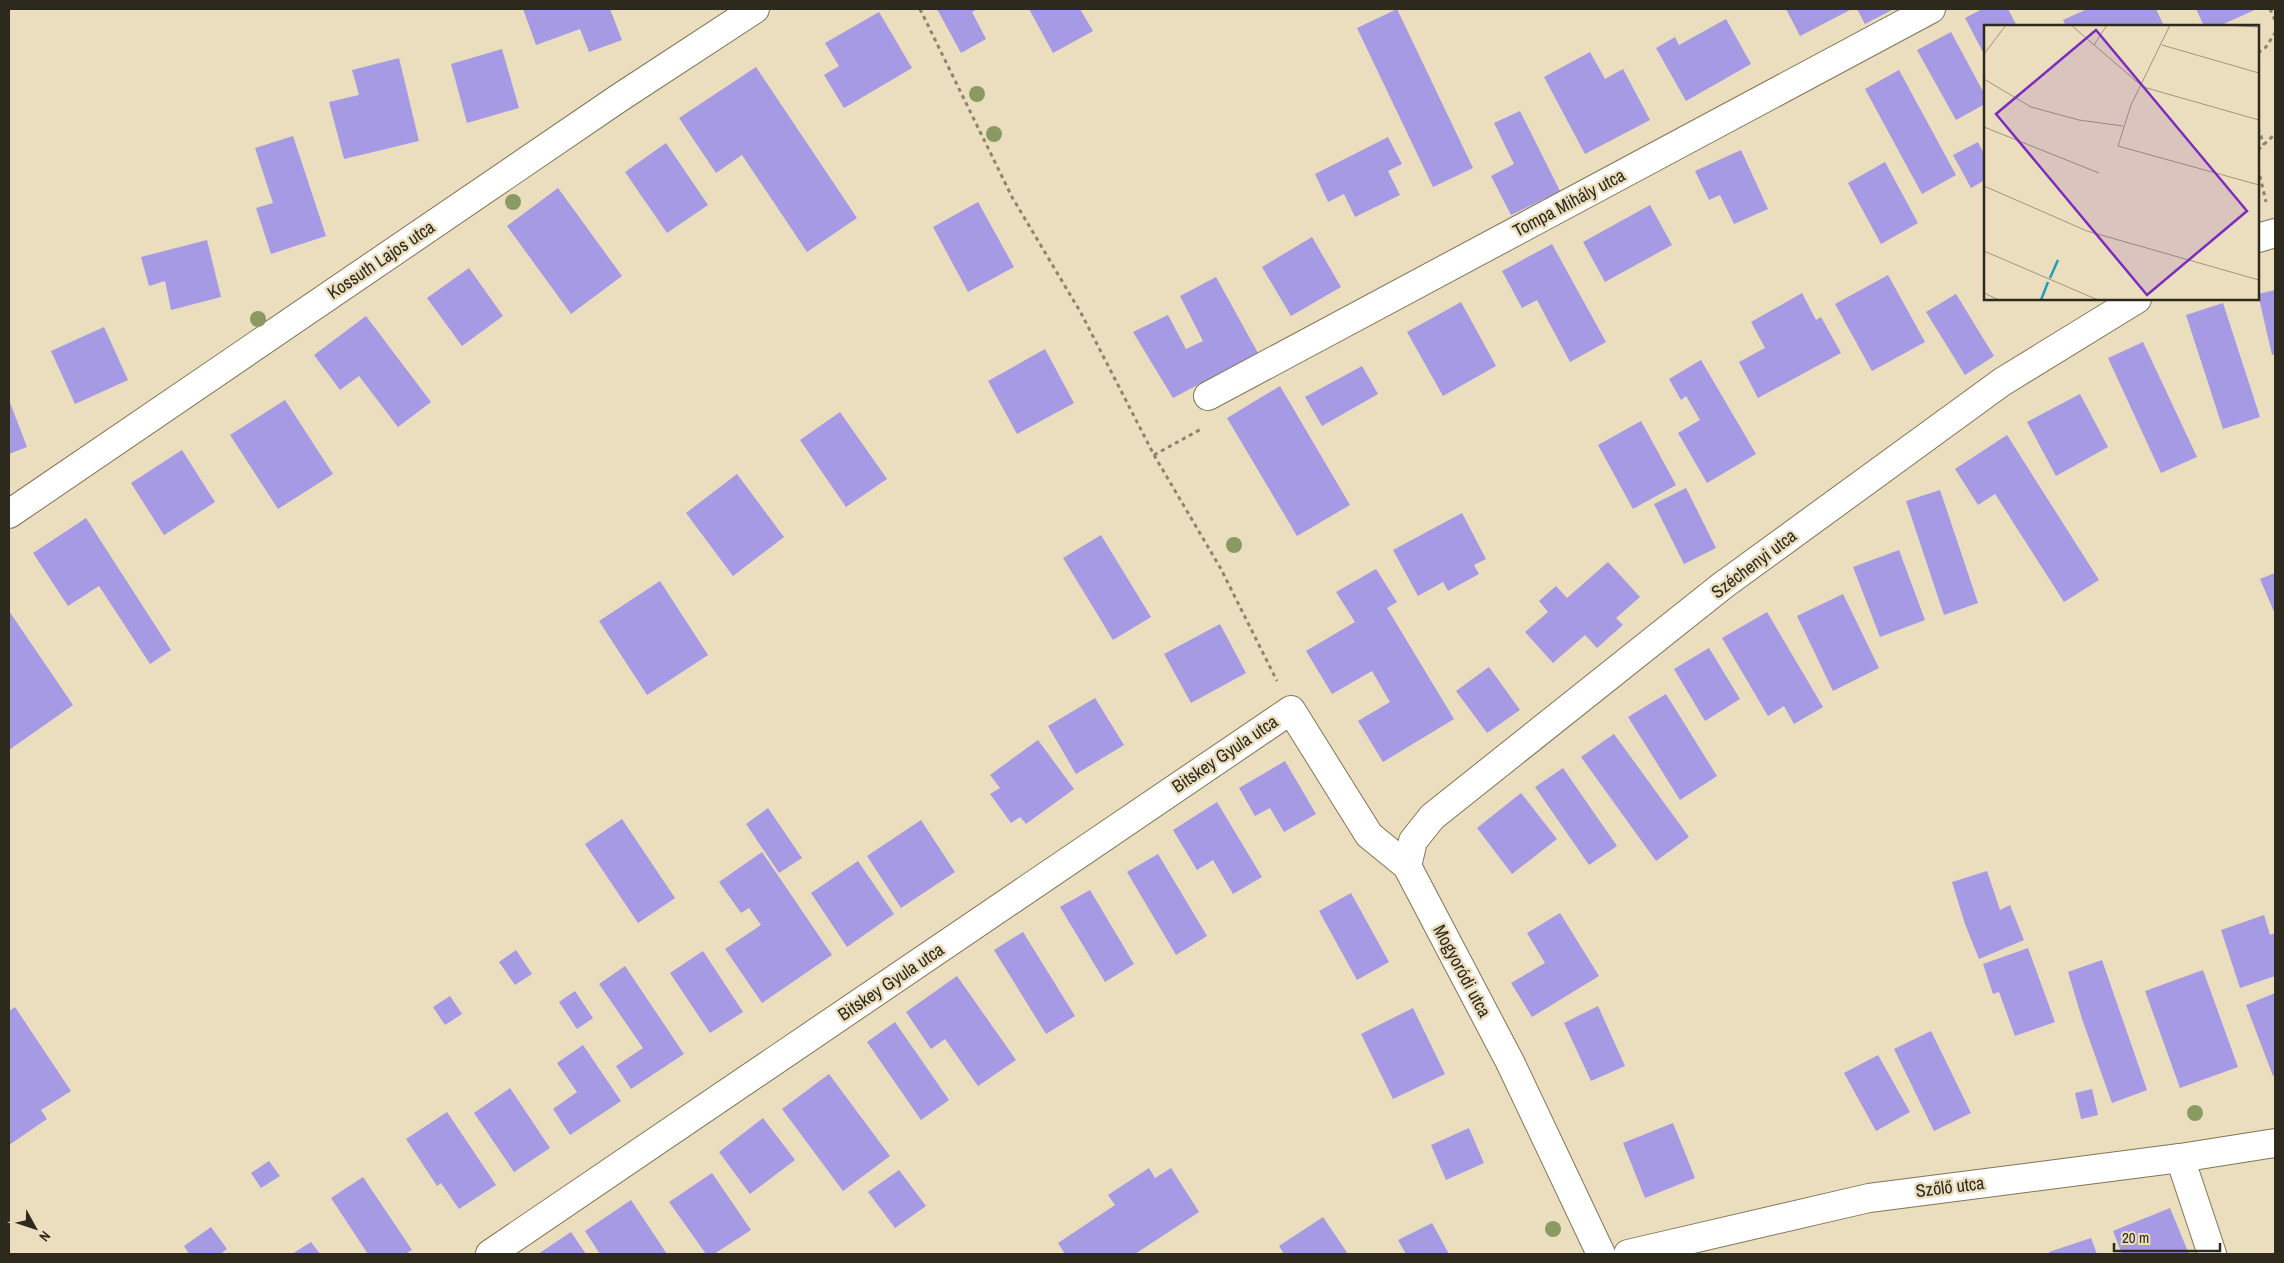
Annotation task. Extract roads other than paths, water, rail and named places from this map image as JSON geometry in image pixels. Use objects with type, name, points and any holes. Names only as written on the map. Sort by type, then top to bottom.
[{"type":"street","name":"Kossuth Lajos utca","points":[[9,514],[619,98],[755,9]]},
{"type":"street","name":"Tompa Mihály utca","points":[[1208,396],[1931,9]]},
{"type":"street","points":[[2259,238],[2275,233]]},
{"type":"street","name":"Széchenyi utca","points":[[1407,866],[1413,841],[1432,817],[1722,586],[2002,382],[2135,300]]},
{"type":"street","name":"Mogyoródi utca","points":[[1291,710],[1369,835],[1407,866],[1510,1062],[1601,1254]]},
{"type":"street","name":"Bitskey Gyula utca","points":[[490,1254],[1291,710]]},
{"type":"street","name":"Szőlő utca","points":[[1628,1254],[1869,1198],[2180,1158],[2275,1143]]},
{"type":"street","points":[[2180,1158],[2212,1254]]}]
